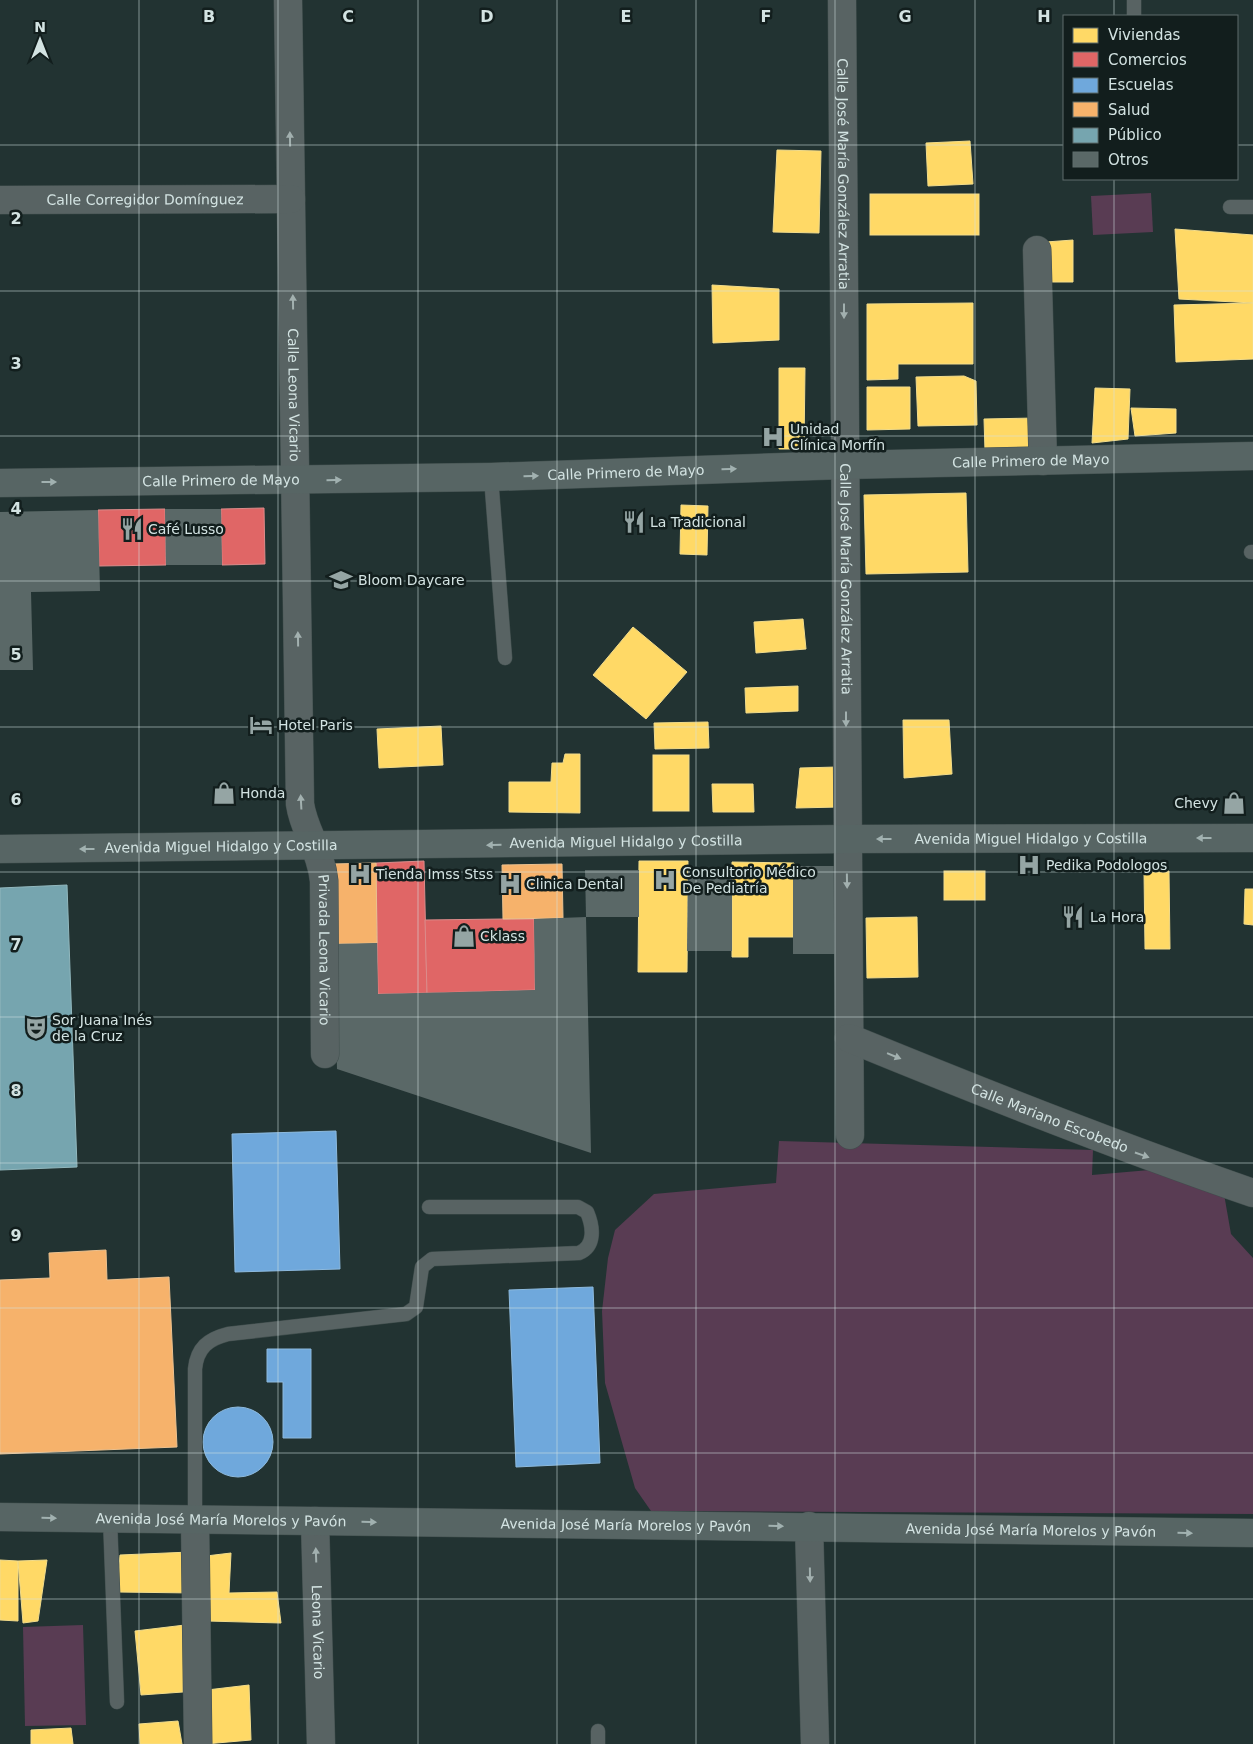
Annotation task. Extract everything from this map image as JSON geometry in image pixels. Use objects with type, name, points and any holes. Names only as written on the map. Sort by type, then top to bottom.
[{"type":"main road","name":"Calle Primero de Mayo","points":[[0,483],[296,481],[490,477],[1253,456]]},
{"type":"main road","name":"Avenida Miguel Hidalgo y Costilla","points":[[0,849],[846,840],[1253,838]]},
{"type":"main road","name":"Avenida José María Morelos y Pavón","points":[[0,1517],[1253,1533]]},
{"type":"street","name":"Calle Leona Vicario","points":[[288,0],[300,804],[302,818],[317,847]]},
{"type":"street","name":"Calle José María González Arratia","points":[[842,0],[846,840],[850,1135]]},
{"type":"street","name":"Calle Corregidor Domínguez","points":[[0,200],[291,200]]},
{"type":"street","points":[[1037,250],[1043,461]]},
{"type":"street","name":"Privada Leona Vicario","points":[[317,847],[322,863],[324,881],[326,1054]]},
{"type":"street","name":"Calle Mariano Escobedo","points":[[849,1038],[1088,1134],[1253,1193]]},
{"type":"street","points":[[195,1520],[198,1744]]},
{"type":"street","name":"Leona Vicario","points":[[315,1521],[321,1744]]},
{"type":"street","points":[[809,1526],[815,1744]]},
{"type":"lane","points":[[1134,0],[1134,15]]},
{"type":"lane","points":[[1230,207],[1253,207]]},
{"type":"lane","points":[[490,477],[505,658]]},
{"type":"lane","points":[[195,1520],[195,1370],[196,1359],[205,1343],[214,1337],[228,1334],[406,1314],[416,1307],[422,1267],[432,1259],[579,1253],[586,1250],[592,1240],[587,1212],[578,1206],[429,1207]]},
{"type":"lane","points":[[110,1519],[117,1702]]},
{"type":"shaded area","points":[[1151,193],[1153,232],[1093,235],[1091,196]]},
{"type":"shaded area","points":[[779,1141],[1093,1150],[1092,1175],[1161,1169],[1224,1194],[1231,1234],[1253,1258],[1253,1514],[651,1511],[635,1488],[605,1383],[602,1311],[608,1258],[615,1230],[654,1194],[776,1183]]},
{"type":"shaded area","points":[[83,1625],[86,1725],[25,1726],[23,1627]]},
{"type":"building: Viviendas","points":[[970,141],[973,184],[928,186],[926,143]]},
{"type":"building: Viviendas","points":[[777,150],[821,151],[819,233],[773,232]]},
{"type":"building: Viviendas","points":[[870,194],[979,194],[979,235],[870,235]]},
{"type":"building: Viviendas","points":[[1175,229],[1253,235],[1253,303],[1179,299]]},
{"type":"building: Viviendas","points":[[1073,240],[1073,282],[1044,282],[1046,242]]},
{"type":"building: Viviendas","points":[[712,285],[779,289],[779,340],[713,343]]},
{"type":"building: Viviendas","points":[[973,303],[973,364],[898,364],[898,379],[867,380],[867,304]]},
{"type":"building: Viviendas","points":[[1253,303],[1253,359],[1176,362],[1174,305]]},
{"type":"building: Viviendas","points":[[779,368],[805,368],[804,449],[779,449]]},
{"type":"building: Viviendas","points":[[964,376],[976,381],[977,425],[918,426],[916,377]]},
{"type":"building: Viviendas","points":[[867,387],[910,387],[910,429],[867,430]]},
{"type":"building: Viviendas","points":[[1095,388],[1130,389],[1128,439],[1092,443]]},
{"type":"building: Viviendas","points":[[1131,408],[1176,409],[1176,433],[1135,436]]},
{"type":"building: Viviendas","points":[[1036,418],[1036,450],[985,451],[984,419]]},
{"type":"building: Viviendas","points":[[966,493],[968,572],[866,574],[864,495]]},
{"type":"building: Viviendas","points":[[681,505],[708,506],[707,555],[680,554]]},
{"type":"building: Viviendas","points":[[803,619],[806,649],[756,653],[754,622]]},
{"type":"building: Viviendas","points":[[633,627],[687,672],[646,719],[593,675]]},
{"type":"building: Viviendas","points":[[798,686],[798,711],[746,713],[745,688]]},
{"type":"building: Viviendas","points":[[903,720],[949,720],[952,774],[904,778]]},
{"type":"building: Viviendas","points":[[708,722],[709,748],[655,749],[654,723]]},
{"type":"building: Viviendas","points":[[441,726],[443,765],[379,768],[377,729]]},
{"type":"building: Viviendas","points":[[565,754],[580,754],[580,813],[509,812],[509,782],[551,782],[552,763],[563,763]]},
{"type":"building: Viviendas","points":[[653,755],[689,755],[689,811],[653,811]]},
{"type":"building: Viviendas","points":[[837,767],[839,807],[796,808],[800,768]]},
{"type":"building: Viviendas","points":[[712,784],[753,784],[754,812],[713,812]]},
{"type":"building: Viviendas","points":[[639,861],[688,861],[687,972],[638,972]]},
{"type":"building: Viviendas","points":[[732,862],[794,863],[793,937],[748,937],[748,957],[732,957]]},
{"type":"building: Viviendas","points":[[944,871],[985,871],[985,900],[944,900]]},
{"type":"building: Viviendas","points":[[1169,871],[1170,949],[1145,949],[1144,872]]},
{"type":"building: Viviendas","points":[[1245,889],[1253,889],[1253,925],[1244,924]]},
{"type":"building: Viviendas","points":[[917,917],[918,977],[867,978],[866,918]]},
{"type":"building: Viviendas","points":[[190,1552],[193,1593],[117,1592],[120,1555]]},
{"type":"building: Viviendas","points":[[231,1553],[229,1593],[277,1592],[281,1623],[207,1621],[206,1556]]},
{"type":"building: Viviendas","points":[[0,1560],[18,1561],[18,1621],[0,1620]]},
{"type":"building: Viviendas","points":[[47,1560],[38,1621],[23,1623],[18,1561]]},
{"type":"building: Viviendas","points":[[185,1625],[183,1692],[141,1695],[135,1631]]},
{"type":"building: Viviendas","points":[[249,1685],[251,1740],[205,1744],[207,1690]]},
{"type":"building: Viviendas","points":[[178,1721],[182,1744],[140,1744],[139,1724]]},
{"type":"building: Viviendas","points":[[71,1728],[73,1744],[31,1744],[31,1730]]},
{"type":"building: Comercios","points":[[264,508],[265,564],[222,565],[221,509]]},
{"type":"building: Comercios","points":[[165,509],[166,565],[99,566],[98,510]]},
{"type":"building: Comercios","points":[[424,861],[427,993],[378,994],[376,863]]},
{"type":"building: Comercios","points":[[534,919],[535,990],[427,993],[425,920]]},
{"type":"building: Escuelas","points":[[336,1131],[340,1269],[235,1272],[232,1134]]},
{"type":"building: Escuelas","points":[[593,1287],[600,1463],[516,1467],[509,1290]]},
{"type":"building: Escuelas","points":[[267,1349],[311,1349],[311,1438],[283,1438],[283,1382],[267,1382]]},
{"type":"building: Escuelas","points":[[238,1407],[251,1410],[263,1417],[270,1429],[273,1442],[270,1455],[263,1467],[251,1474],[238,1477],[225,1474],[213,1467],[206,1455],[203,1442],[206,1429],[213,1417],[225,1410]]},
{"type":"building: Salud","points":[[376,863],[377,943],[334,944],[332,864]]},
{"type":"building: Salud","points":[[562,864],[563,918],[503,919],[502,865]]},
{"type":"building: Salud","points":[[106,1250],[107,1280],[169,1277],[177,1447],[0,1454],[0,1280],[50,1278],[49,1253]]},
{"type":"building: Público","name":"Sor Juana Inés de la Cruz","points":[[67,885],[77,1167],[0,1170],[0,888]]},
{"type":"building: Otros","points":[[165,509],[221,509],[222,565],[166,565]]},
{"type":"building: Otros","points":[[98,510],[100,591],[31,592],[33,670],[0,670],[0,512]]},
{"type":"building: Otros","points":[[793,866],[843,866],[843,954],[793,954]]},
{"type":"building: Otros","points":[[688,868],[732,868],[732,951],[687,951]]},
{"type":"building: Otros","points":[[585,870],[639,870],[639,917],[586,917]]},
{"type":"building: Otros","points":[[586,917],[591,1153],[337,1069],[334,944],[377,943],[378,994],[535,990],[534,919]]},
{"type":"place","name":"Unidad Clínica Morfín","points":[[773,437]]},
{"type":"place","name":"La Tradicional","points":[[634,522]]},
{"type":"place","name":"Café Lusso","points":[[132,529]]},
{"type":"place","name":"Bloom Daycare","points":[[341,580]]},
{"type":"place","name":"Hotel Paris","points":[[261,725]]},
{"type":"place","name":"Honda","points":[[224,793]]},
{"type":"place","name":"Chevy","points":[[1234,803]]},
{"type":"place","name":"Pedika Podologos","points":[[1029,865]]},
{"type":"place","name":"Tienda Imss Stss","points":[[360,874]]},
{"type":"place","name":"Consultorio Médico De Pediatría","points":[[665,880]]},
{"type":"place","name":"Clinica Dental","points":[[510,884]]},
{"type":"place","name":"La Hora","points":[[1073,917]]},
{"type":"place","name":"Cklass","points":[[464,936]]},
{"type":"place","name":"Sor Juana Inés de la Cruz","points":[[36,1028]]}]
